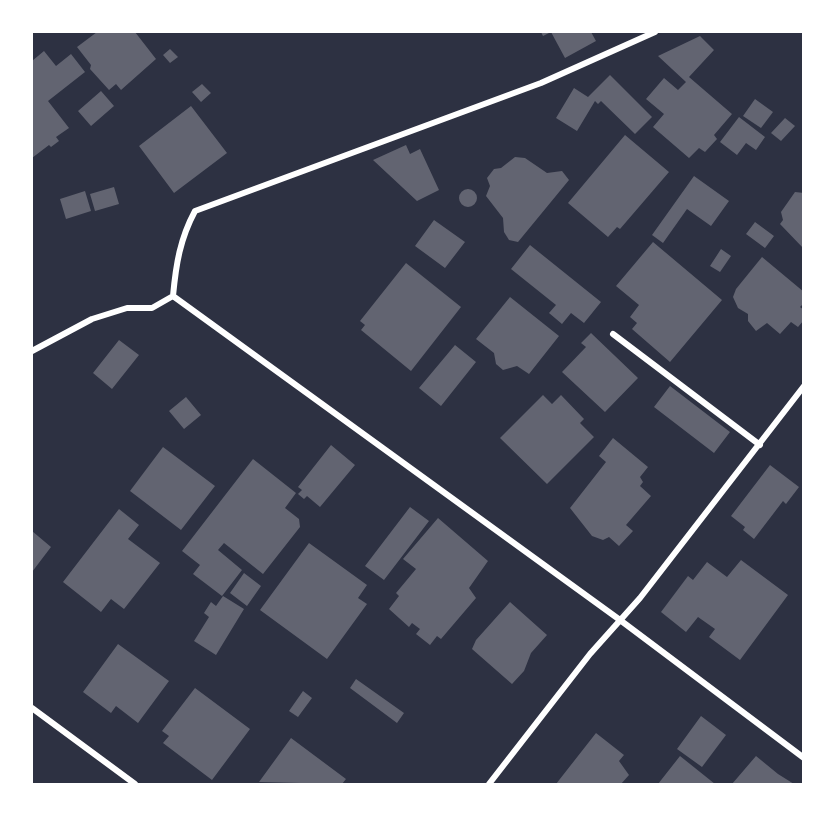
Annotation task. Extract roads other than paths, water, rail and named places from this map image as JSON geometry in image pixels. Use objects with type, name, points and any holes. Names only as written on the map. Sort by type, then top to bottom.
[{"type":"street","points":[[173,296],[177,254],[184,232],[195,211],[541,83],[655,32]]},
{"type":"street","points":[[32,351],[92,319],[127,308],[152,308],[173,296]]},
{"type":"street","points":[[173,296],[620,621],[804,758]]},
{"type":"street","points":[[613,334],[760,445]]},
{"type":"street","points":[[489,784],[590,654],[620,621],[760,445],[804,386]]},
{"type":"street","points":[[32,708],[135,784]]}]
